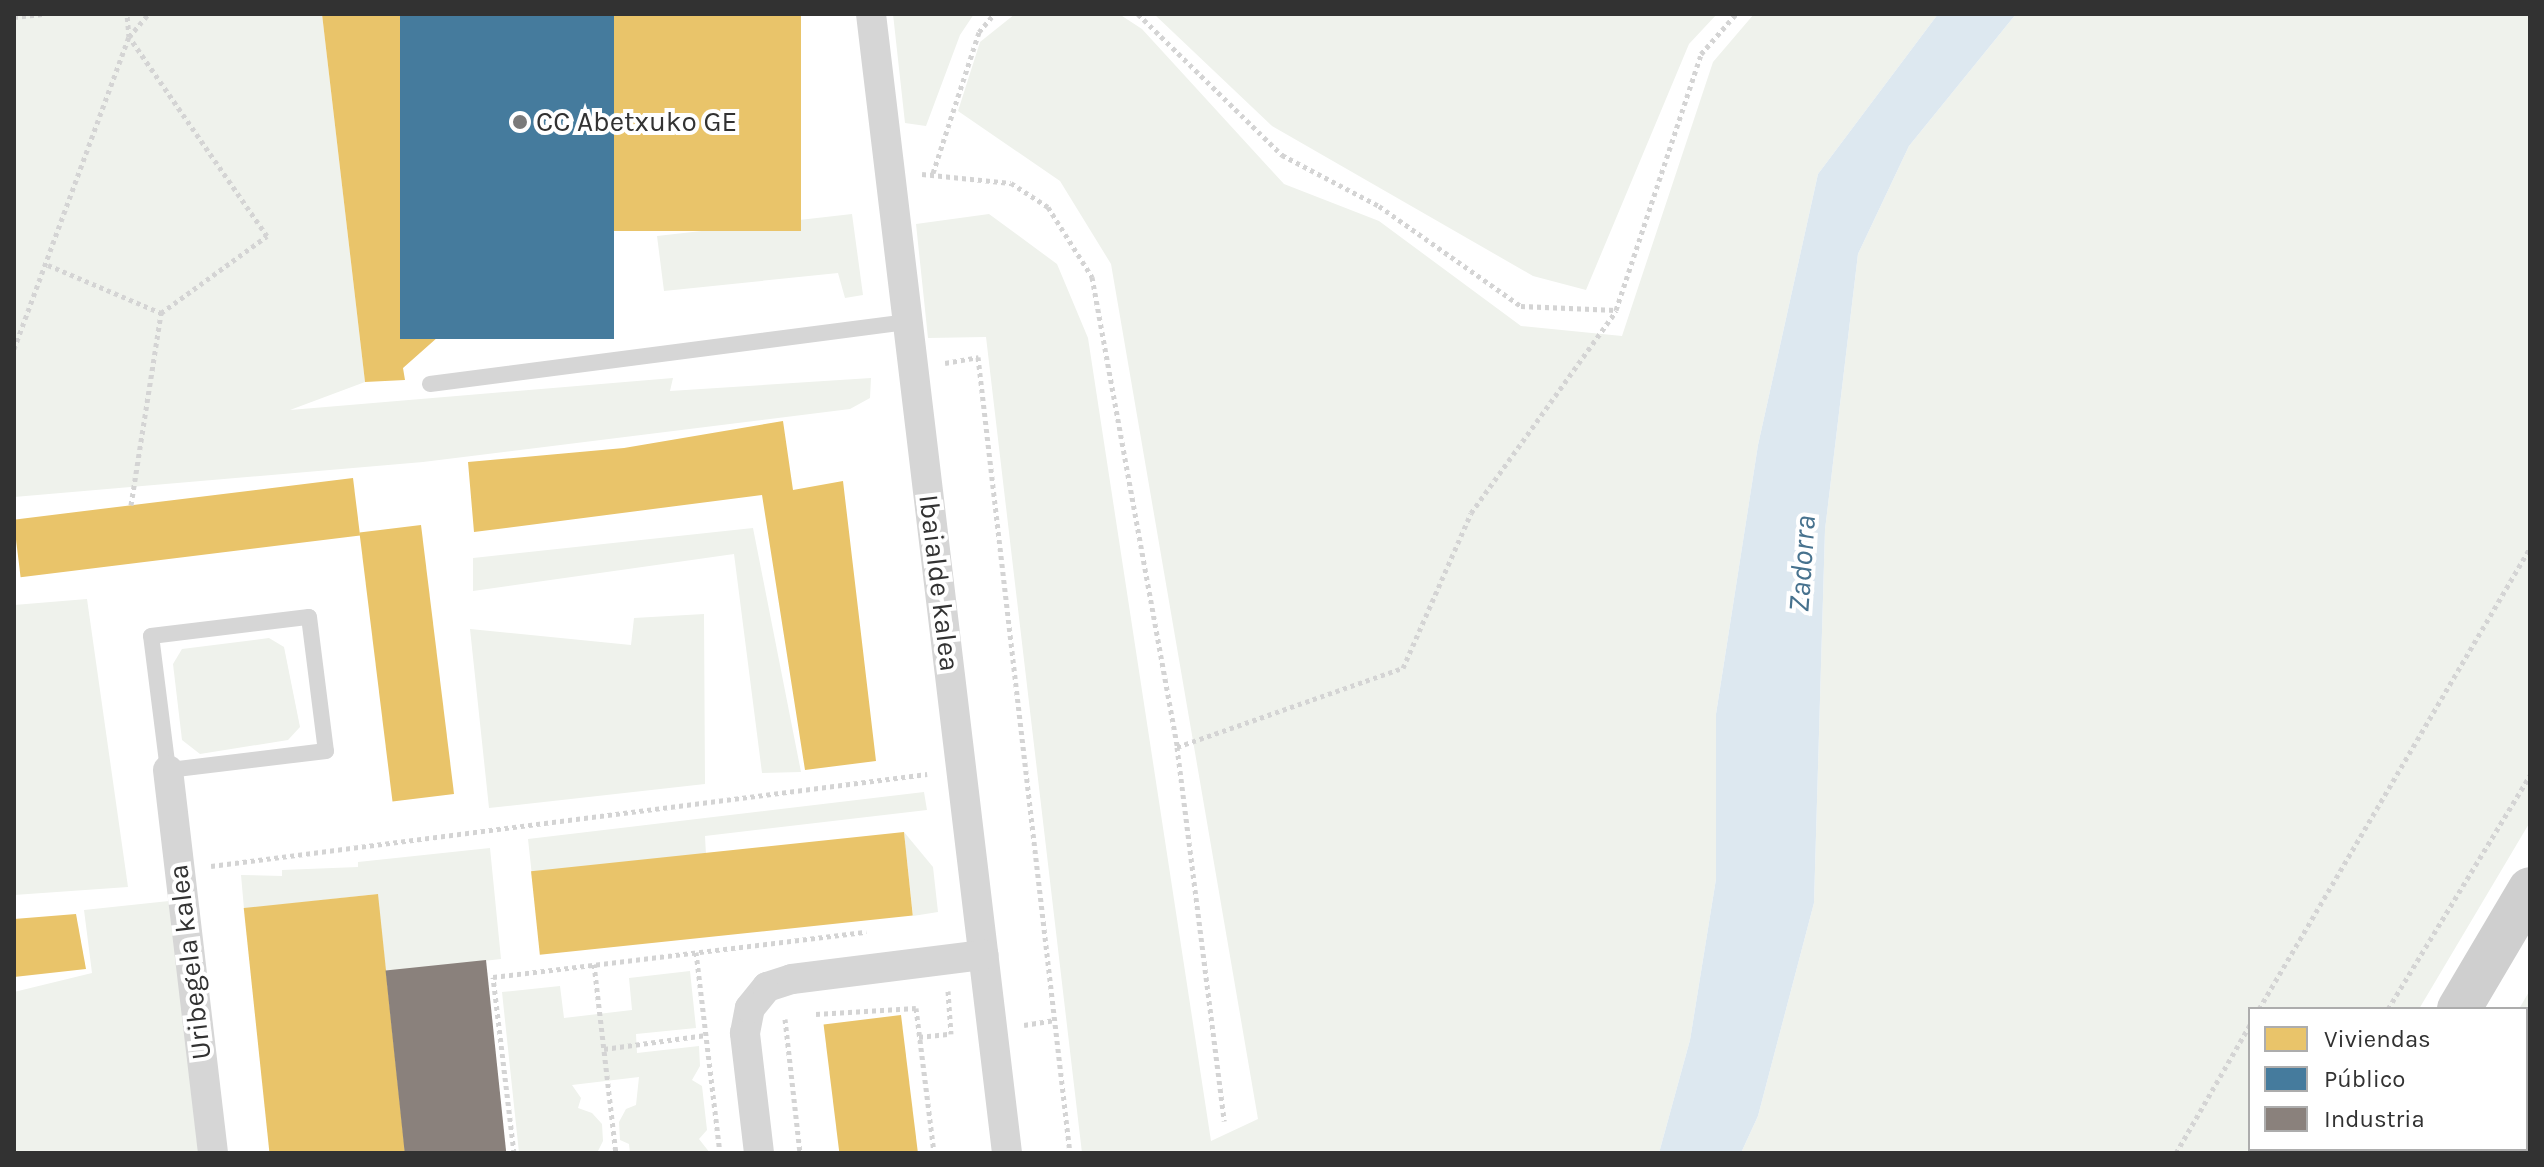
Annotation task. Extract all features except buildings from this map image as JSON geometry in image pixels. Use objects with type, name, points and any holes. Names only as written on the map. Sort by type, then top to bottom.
[{"type":"main road","points":[[2460,1007],[2530,889]]},
{"type":"street","name":"Ibaialde kalea","points":[[871,14],[906,322],[964,770],[1007,1153]]},
{"type":"street","name":"Uribegela kalea","points":[[168,770],[213,1153]]},
{"type":"street","points":[[759,1153],[745,1033],[757,996],[792,979],[983,955]]},
{"type":"lane","points":[[430,384],[906,322]]},
{"type":"lane","name":"Uribegela kalea","points":[[309,617],[326,751],[168,770],[151,636],[309,617]]},
{"type":"path","points":[[14,17],[43,14]]},
{"type":"path","points":[[127,14],[129,37],[267,236],[161,313],[131,505]]},
{"type":"path","points":[[14,349],[48,265],[129,37],[148,14]]},
{"type":"path","points":[[933,173],[979,32],[994,14]]},
{"type":"path","points":[[1138,14],[1282,155],[1379,206],[1521,306],[1616,310]]},
{"type":"path","points":[[1177,747],[1403,668],[1471,513],[1616,310],[1701,54],[1736,14]]},
{"type":"path","points":[[889,177],[933,173],[1011,183],[1048,207],[1092,277],[1177,747],[1224,1121]]},
{"type":"path","points":[[48,265],[161,313]]},
{"type":"path","points":[[912,369],[978,357],[1070,1153]]},
{"type":"path","points":[[2260,1007],[2530,548]]},
{"type":"path","points":[[180,870],[964,770]]},
{"type":"path","points":[[2389,1007],[2530,775]]},
{"type":"path","points":[[514,1153],[493,977],[881,930]]},
{"type":"path","points":[[696,952],[720,1153]]},
{"type":"path","points":[[946,959],[951,1034]]},
{"type":"path","points":[[594,964],[616,1153]]},
{"type":"path","points":[[800,1153],[785,1016],[916,1008],[934,1153]]},
{"type":"path","points":[[2176,1153],[2248,1028]]},
{"type":"path","points":[[604,1049],[706,1035]]},
{"type":"shaded area","points":[[14,14],[322,14],[365,382],[290,410],[673,378],[670,391],[871,378],[870,398],[850,409],[423,462],[14,497]]},
{"type":"shaded area","points":[[893,14],[974,14],[960,35],[926,126],[905,123]]},
{"type":"shaded area","points":[[1015,14],[1119,14],[1142,29],[1284,184],[1379,221],[1521,326],[1622,336],[1713,62],[1754,14],[1938,14],[1818,174],[1758,445],[1716,714],[1716,879],[1690,1040],[1659,1153],[1082,1153],[986,337],[928,338],[916,224],[989,214],[1057,264],[1088,338],[1211,1141],[1258,1119],[1111,264],[1060,181],[958,111],[980,42]]},
{"type":"shaded area","points":[[1154,14],[1717,14],[1689,44],[1586,290],[1533,276],[1272,126]]},
{"type":"shaded area","points":[[2016,14],[2530,14],[2530,822],[2420,1007],[2248,1007],[2248,1151],[2334,1153],[1741,1153],[1758,1116],[1814,903],[1825,530],[1858,254],[1909,146]]},
{"type":"shaded area","points":[[852,214],[863,295],[845,298],[838,273],[664,291],[657,236]]},
{"type":"shaded area","points":[[753,528],[801,772],[762,773],[734,554],[473,591],[473,558]]},
{"type":"shaded area","points":[[87,599],[128,887],[14,895],[14,605]]},
{"type":"shaded area","points":[[704,614],[705,784],[489,808],[470,629],[631,645],[634,618]]},
{"type":"shaded area","points":[[269,638],[284,647],[300,727],[288,740],[200,754],[182,740],[173,664],[182,649]]},
{"type":"shaded area","points":[[924,792],[927,810],[705,836],[706,855],[532,876],[528,839]]},
{"type":"shaded area","points":[[904,832],[933,867],[938,912],[913,916]]},
{"type":"shaded area","points":[[490,848],[501,959],[386,972],[377,894],[244,909],[241,875],[282,876],[282,870],[358,867],[358,862]]},
{"type":"shaded area","points":[[169,901],[207,1153],[14,1153],[14,992],[92,973],[84,910]]},
{"type":"shaded area","points":[[690,971],[696,1028],[636,1034],[637,1053],[699,1046],[700,1066],[692,1080],[702,1086],[707,1130],[699,1139],[710,1153],[630,1153],[629,1144],[620,1140],[619,1122],[626,1109],[636,1105],[639,1077],[572,1085],[581,1098],[578,1108],[592,1113],[602,1124],[603,1141],[597,1153],[519,1153],[502,992],[560,986],[564,1018],[632,1010],[629,978]]},
{"type":"shaded area","points":[[2530,990],[2530,1153],[2434,1153],[2528,1151],[2528,1007],[2520,1007]]},
{"type":"water","name":"Zadorra","points":[[1938,14],[2016,14],[1909,146],[1858,254],[1825,530],[1814,903],[1758,1116],[1741,1153],[1659,1153],[1690,1040],[1716,879],[1716,714],[1758,445],[1818,174]]},
{"type":"place","name":"CC Abetxuko GE","points":[[520,122]]}]
